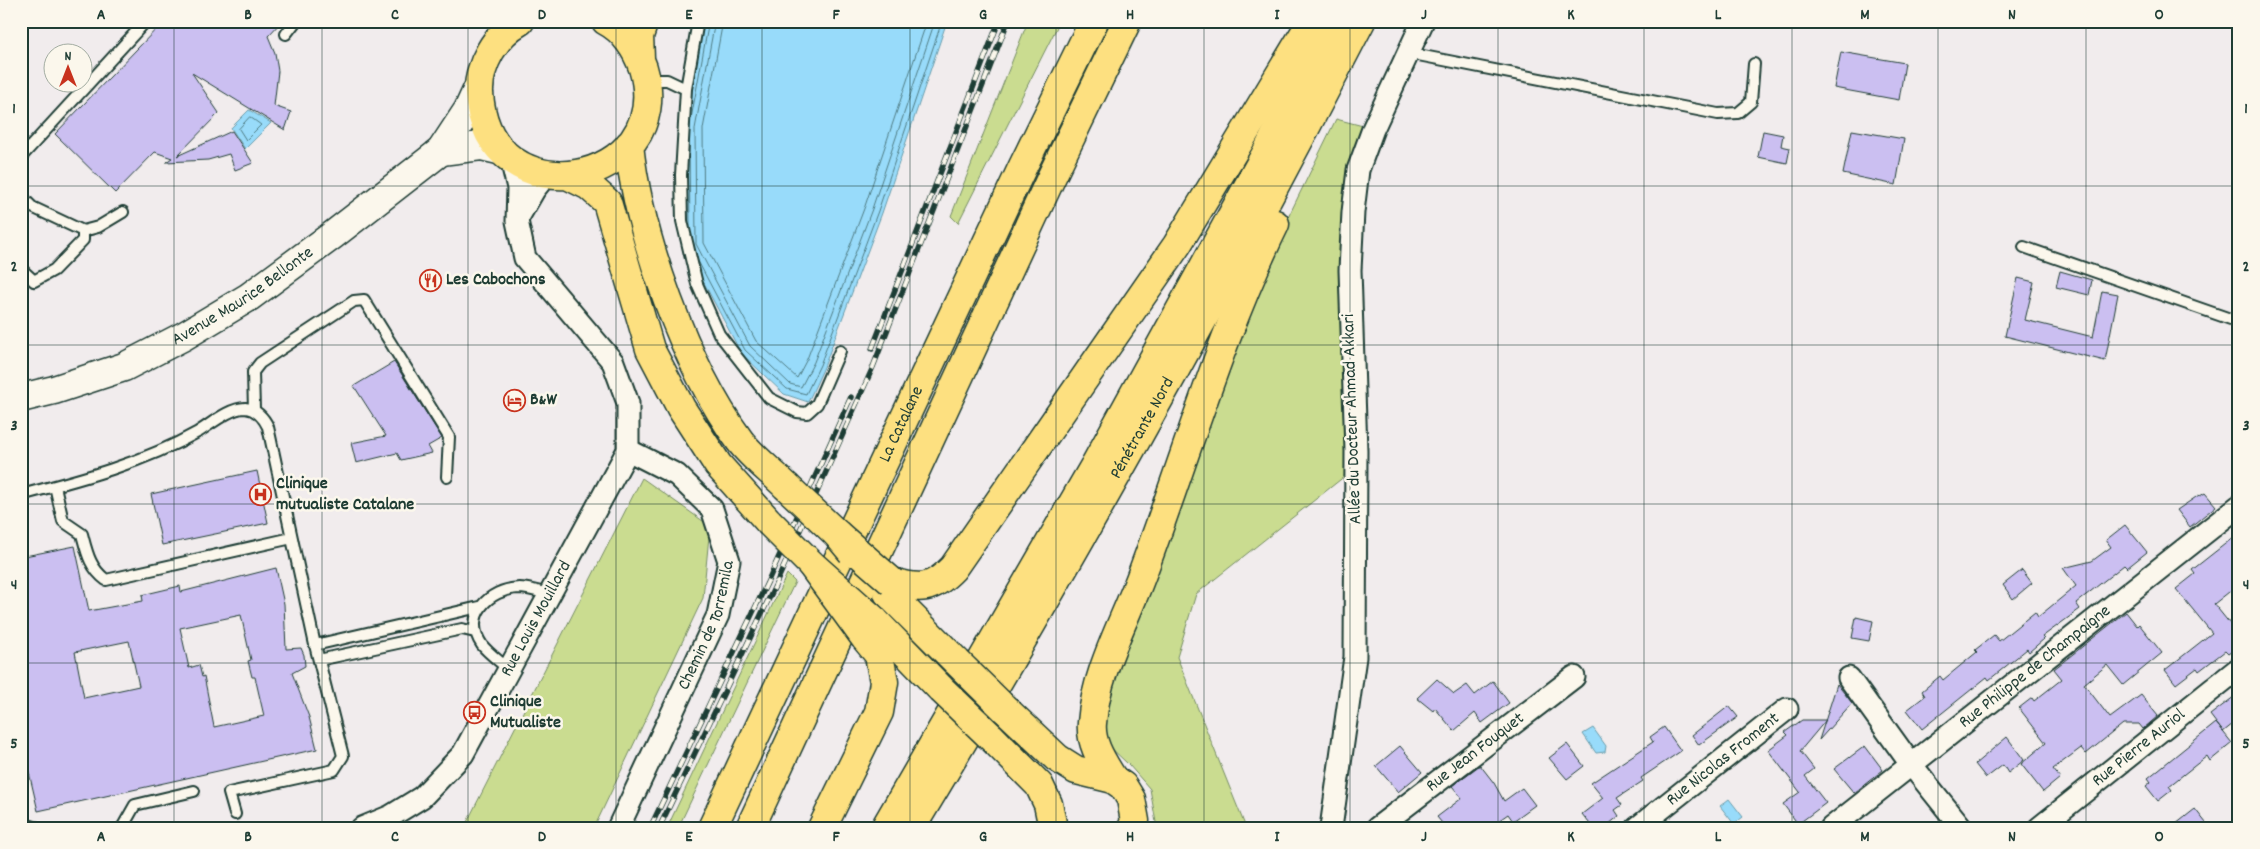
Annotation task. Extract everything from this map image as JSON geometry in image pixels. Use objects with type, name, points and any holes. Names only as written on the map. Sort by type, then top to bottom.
[{"type":"main road","points":[[507,155],[488,132],[480,109],[479,86],[495,31],[520,21]]},
{"type":"main road","points":[[606,21],[627,38],[643,69]]},
{"type":"main road","points":[[559,176],[593,172],[613,161],[629,145],[641,126],[647,103],[639,36],[644,21]]},
{"type":"main road","name":"La Catalane","points":[[712,828],[1015,184],[1094,21]]},
{"type":"main road","name":"La Catalane","points":[[750,828],[1052,176],[1127,21]]},
{"type":"main road","points":[[890,588],[927,588],[944,578],[953,568],[1177,245],[1312,21]]},
{"type":"main road","name":"Pénétrante Nord","points":[[885,828],[1096,464],[1268,150],[1332,21]]},
{"type":"main road","name":"Pénétrante Nord","points":[[911,828],[1117,477],[1288,162],[1361,21]]},
{"type":"main road","points":[[1113,779],[1098,754],[1092,726],[1097,687],[1142,574],[1203,398],[1256,263],[1328,115],[1371,21]]},
{"type":"main road","name":"Avenue Maurice Bellonte","points":[[21,398],[54,390],[124,367],[184,336],[248,297],[334,235],[440,151],[468,110],[479,86]]},
{"type":"main road","points":[[629,145],[632,173],[650,246],[680,331],[711,396],[741,442],[837,534],[890,588],[957,662],[1057,758],[1076,770],[1113,779],[1123,786],[1131,799],[1135,826]]},
{"type":"main road","points":[[440,151],[481,146],[507,155],[528,169],[559,176],[589,186],[607,202],[650,349],[681,408],[718,465],[870,629],[941,689],[1039,785],[1048,804],[1053,828]]},
{"type":"main road","points":[[822,828],[879,712],[884,682],[879,656],[870,629]]},
{"type":"street","name":"Allée du Docteur Ahmad Akkari","points":[[1330,828],[1355,657],[1356,452],[1350,270],[1353,212],[1358,170],[1374,129],[1423,21]]},
{"type":"street","points":[[507,155],[518,188],[517,221],[525,258],[613,362],[628,403],[628,450]]},
{"type":"street","points":[[517,221],[534,190],[559,176]]},
{"type":"street","name":"Rue Louis Mouillard","points":[[362,828],[391,816],[422,797],[463,754],[628,450]]},
{"type":"street","name":"Chemin de Torremila","points":[[618,828],[718,615],[729,561],[712,509],[677,475],[628,450]]},
{"type":"street","name":"Rue Philippe de Champaigne","points":[[1831,828],[1910,763],[2239,506]]},
{"type":"street","name":"Rue Pierre Auriol","points":[[2038,828],[2239,668]]},
{"type":"street","name":"Rue Jean Fouquet","points":[[1377,828],[1574,676]]},
{"type":"street","points":[[1849,678],[1910,763],[1962,828]]},
{"type":"street","name":"Rue Nicolas Froment","points":[[1637,828],[1787,709]]},
{"type":"lane","points":[[21,157],[146,21]]},
{"type":"lane","points":[[286,34],[296,21]]},
{"type":"lane","points":[[698,21],[686,89],[681,175],[682,221],[697,284],[719,334],[769,398],[797,412],[807,414],[817,404],[840,351]]},
{"type":"lane","points":[[1408,53],[1718,114],[1738,113],[1751,102],[1754,64]]},
{"type":"lane","points":[[643,69],[686,89]]},
{"type":"lane","points":[[21,196],[32,207],[83,231],[98,227],[123,212]]},
{"type":"lane","points":[[21,269],[34,281],[54,270],[83,240],[83,231]]},
{"type":"lane","points":[[2024,247],[2239,322]]},
{"type":"lane","points":[[254,410],[253,372],[260,363],[354,301],[364,300],[449,437],[447,477]]},
{"type":"lane","points":[[21,495],[99,474],[139,460],[189,437],[235,410],[245,408],[254,410],[264,419],[268,427],[315,645],[343,756],[334,770],[229,793],[234,814]]},
{"type":"lane","points":[[55,486],[63,521],[82,534],[88,559],[96,572],[106,580],[292,538]]},
{"type":"lane","points":[[508,669],[482,645],[475,632],[479,607],[487,598],[505,590],[521,588],[549,594]]},
{"type":"lane","points":[[315,645],[479,607]]},
{"type":"lane","points":[[319,660],[462,629],[475,632]]},
{"type":"lane","points":[[122,828],[135,805],[194,791]]},
{"type":"lane","points":[[21,823],[38,828]]},
{"type":"green space","points":[[1028,21],[1060,21],[958,223],[951,216]]},
{"type":"green space","points":[[1336,119],[1367,127],[1350,472],[1196,594],[1177,657],[1246,828],[1157,828],[1150,789],[1108,745],[1103,721],[1106,690],[1264,267]]},
{"type":"green space","points":[[642,478],[710,526],[703,598],[594,828],[464,828]]},
{"type":"green space","points":[[787,574],[795,582],[678,828],[667,828]]},
{"type":"water","points":[[704,21],[947,21],[882,213],[824,367],[808,402],[784,394],[741,353],[685,247],[684,128]]},
{"type":"water","points":[[249,110],[271,123],[245,149],[231,128]]},
{"type":"water","points":[[1593,728],[1606,746],[1605,752],[1596,753],[1583,734]]},
{"type":"water","points":[[1729,799],[1743,817],[1734,824],[1720,806]]},
{"type":"building","points":[[164,21],[282,21],[268,36],[275,53],[278,71],[274,106],[291,112],[285,130],[192,73],[219,113],[177,156],[232,131],[253,163],[235,170],[229,154],[208,160],[166,162],[172,158],[155,152],[115,193],[55,134]]},
{"type":"building","points":[[1841,52],[1905,63],[1899,100],[1834,88]]},
{"type":"building","points":[[1852,130],[1904,139],[1896,185],[1843,174]]},
{"type":"building","points":[[1763,131],[1783,135],[1781,146],[1790,148],[1787,163],[1758,157]]},
{"type":"building","points":[[2060,271],[2092,280],[2089,295],[2056,287]]},
{"type":"building","points":[[2018,278],[2034,282],[2025,320],[2093,337],[2102,291],[2118,294],[2105,361],[2005,336]]},
{"type":"building","points":[[394,362],[442,438],[428,446],[432,453],[401,460],[397,453],[356,463],[351,443],[386,436],[354,386]]},
{"type":"building","points":[[257,471],[268,523],[162,545],[151,494]]},
{"type":"building","points":[[2205,493],[2216,506],[2190,527],[2177,510]]},
{"type":"building","points":[[2125,525],[2147,552],[2127,568],[2124,565],[2076,603],[2080,609],[2042,637],[2044,639],[2029,652],[2027,649],[1989,680],[1987,677],[1922,729],[1907,710],[1925,696],[1922,691],[1940,676],[1943,680],[1994,635],[1999,641],[2035,612],[2038,617],[2076,586],[2063,568],[2092,561],[2111,547],[2106,540]]},
{"type":"building","points":[[2239,533],[2239,584],[2214,604],[2239,635],[2239,646],[2228,654],[2225,651],[2199,671],[2197,668],[2176,684],[2165,670],[2212,633],[2176,589],[2195,574],[2192,570]]},
{"type":"building","points":[[75,546],[89,611],[143,601],[142,595],[180,586],[181,592],[276,568],[284,604],[286,649],[301,648],[304,655],[305,666],[292,673],[309,717],[317,749],[38,811],[21,738],[21,562],[25,561],[25,556]],"holes":[[[241,615],[251,660],[248,661],[252,677],[255,677],[264,716],[214,727],[204,676],[202,677],[199,665],[189,668],[180,628]],[[129,641],[139,686],[84,698],[75,652]]]},
{"type":"building","points":[[2022,570],[2032,583],[2013,599],[2003,585]]},
{"type":"building","points":[[2126,612],[2137,626],[2139,624],[2162,653],[2123,685],[2107,665],[2084,684],[2110,718],[2141,695],[2158,716],[2143,729],[2139,724],[2123,724],[2086,754],[2081,748],[2053,769],[2060,778],[2043,792],[2021,764],[2046,743],[2019,708],[2032,698],[2034,701],[2062,679],[2054,669]]},
{"type":"building","points":[[1856,617],[1873,621],[1869,641],[1852,638]]},
{"type":"building","points":[[1437,679],[1454,694],[1467,685],[1475,695],[1493,681],[1509,703],[1482,723],[1475,713],[1454,731],[1435,708],[1433,711],[1417,698]]},
{"type":"building","points":[[1837,684],[1852,703],[1819,740]]},
{"type":"building","points":[[2239,693],[2239,719],[2223,732],[2210,715]]},
{"type":"building","points":[[1729,706],[1738,717],[1699,745],[1692,735]]},
{"type":"building","points":[[1802,720],[1826,720],[1800,751],[1814,769],[1805,776],[1826,803],[1798,824],[1783,804],[1800,792],[1768,750],[1788,735],[1785,732]]},
{"type":"building","points":[[2216,723],[2232,743],[2210,761],[2207,756],[2169,786],[2172,790],[2158,801],[2146,786],[2151,782],[2148,778]]},
{"type":"building","points":[[1664,727],[1681,751],[1641,778],[1643,781],[1617,798],[1622,805],[1615,810],[1619,816],[1604,828],[1593,828],[1582,814],[1603,798],[1591,783],[1653,742],[1650,737]]},
{"type":"building","points":[[2007,737],[2024,760],[2008,773],[2003,765],[1986,778],[1975,764]]},
{"type":"building","points":[[1567,744],[1584,766],[1567,779],[1549,758]]},
{"type":"building","points":[[1400,746],[1422,772],[1398,792],[1376,766]]},
{"type":"building","points":[[1865,746],[1883,770],[1854,793],[1834,769]]},
{"type":"building","points":[[1480,765],[1494,783],[1504,801],[1522,788],[1535,805],[1513,821],[1508,814],[1488,828],[1446,828],[1437,817],[1462,798],[1452,786]]},
{"type":"building","points":[[2195,809],[2210,828],[2171,828]]},
{"type":"railway","points":[[872,349],[999,21]]},
{"type":"railway","points":[[659,828],[775,586],[873,367],[1008,21]]},
{"type":"railway","points":[[650,828],[767,583],[851,397]]},
{"type":"place","name":"Les Cabochons","points":[[430,280]]},
{"type":"place","name":"B&W","points":[[514,400]]},
{"type":"place","name":"Clinique mutualiste Catalane","points":[[260,494]]},
{"type":"place","name":"Clinique Mutualiste","points":[[474,712]]}]
